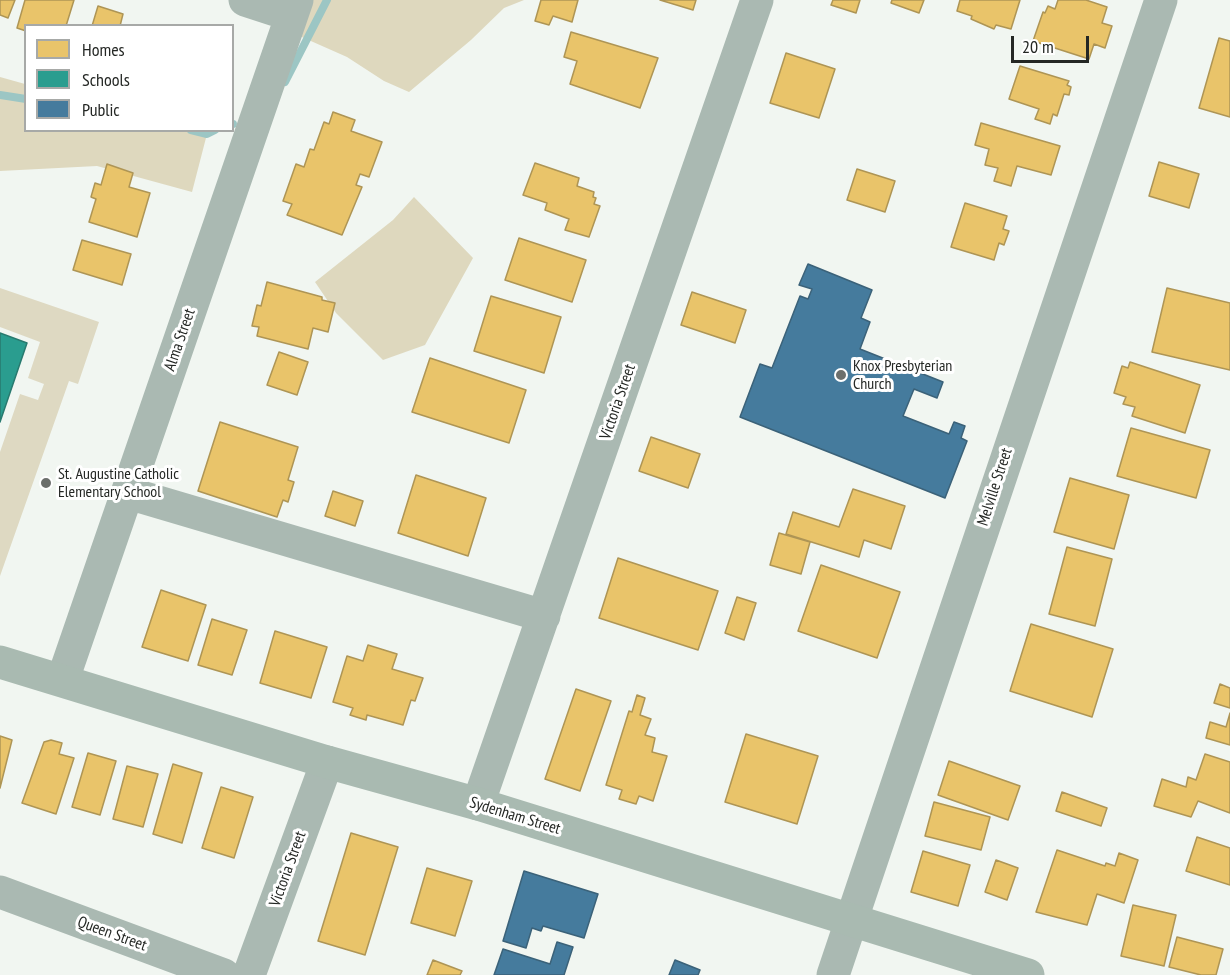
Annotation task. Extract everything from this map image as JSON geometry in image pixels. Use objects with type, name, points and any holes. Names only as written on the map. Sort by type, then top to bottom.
[{"type":"main road","name":"Sydenham Street","points":[[0,662],[63,679],[327,762],[478,804],[851,922],[1028,975]]},
{"type":"street","points":[[245,0],[294,7]]},
{"type":"street","name":"Victoria Street","points":[[478,804],[757,0]]},
{"type":"street","name":"Melville Street","points":[[832,975],[1161,0]]},
{"type":"street","name":"Alma Street","points":[[63,679],[294,7]]},
{"type":"street","points":[[128,493],[544,616]]},
{"type":"street","name":"Victoria Street","points":[[249,975],[327,762]]},
{"type":"street","name":"Queen Street","points":[[0,892],[224,975]]},
{"type":"shaded area","points":[[302,0],[524,0],[504,8],[471,40],[409,92],[384,81],[347,57],[286,30]]},
{"type":"shaded area","points":[[0,77],[24,84],[24,132],[202,132],[207,134],[192,192],[97,166],[0,171]]},
{"type":"shaded area","points":[[414,197],[473,258],[425,345],[383,360],[336,313],[315,282],[393,220]]},
{"type":"shaded area","points":[[0,288],[99,322],[78,384],[69,381],[0,576],[0,452],[20,394],[38,400],[44,384],[28,378],[40,342],[0,327]]},
{"type":"building: Homes","points":[[0,0],[15,0],[8,18],[0,15]]},
{"type":"building: Homes","points":[[25,0],[74,0],[67,24],[24,24],[24,30],[17,28]]},
{"type":"building: Homes","points":[[541,0],[578,0],[572,22],[553,16],[549,25],[535,21]]},
{"type":"building: Homes","points":[[660,0],[696,0],[693,10]]},
{"type":"building: Homes","points":[[833,0],[860,0],[856,13],[831,5]]},
{"type":"building: Homes","points":[[892,0],[924,0],[919,13],[891,3]]},
{"type":"building: Homes","points":[[960,0],[1020,0],[1011,29],[996,25],[994,29],[971,19],[972,16],[957,11]]},
{"type":"building: Homes","points":[[1058,0],[1086,0],[1107,7],[1102,23],[1112,26],[1105,48],[1094,44],[1089,59],[1033,41],[1043,12],[1045,13],[1048,6],[1055,9]]},
{"type":"building: Homes","points":[[98,6],[123,14],[120,24],[93,24]]},
{"type":"building: Homes","points":[[571,32],[658,58],[640,108],[570,84],[577,61],[564,57]]},
{"type":"building: Homes","points":[[1219,38],[1230,41],[1230,117],[1199,108]]},
{"type":"building: Homes","points":[[786,53],[835,69],[819,118],[770,103]]},
{"type":"building: Homes","points":[[1020,66],[1069,81],[1067,85],[1071,87],[1069,95],[1064,94],[1057,116],[1053,114],[1050,124],[1035,119],[1039,109],[1009,99]]},
{"type":"building: Homes","points":[[333,112],[355,120],[351,131],[382,142],[369,177],[360,174],[356,185],[362,187],[342,235],[287,215],[292,204],[283,201],[296,164],[304,167],[310,149],[314,150],[324,122],[329,124]]},
{"type":"building: Homes","points":[[981,123],[1060,146],[1051,175],[1017,166],[1011,186],[994,181],[998,168],[985,165],[989,149],[975,145]]},
{"type":"building: Homes","points":[[1159,162],[1199,174],[1189,208],[1149,196]]},
{"type":"building: Homes","points":[[535,163],[579,178],[577,186],[594,192],[593,197],[596,198],[594,204],[600,206],[589,237],[565,230],[569,219],[545,210],[547,203],[523,195]]},
{"type":"building: Homes","points":[[107,164],[133,173],[129,187],[150,193],[137,237],[89,222],[96,199],[91,197],[95,183],[101,185]]},
{"type":"building: Homes","points":[[857,169],[895,181],[885,212],[847,200]]},
{"type":"building: Homes","points":[[965,203],[1007,216],[1003,229],[1009,231],[1004,245],[999,243],[994,260],[951,247]]},
{"type":"building: Homes","points":[[519,238],[586,260],[572,302],[505,280]]},
{"type":"building: Homes","points":[[82,240],[131,254],[122,285],[73,270]]},
{"type":"building: Homes","points":[[267,282],[322,297],[322,300],[335,303],[328,332],[313,328],[308,349],[257,336],[259,327],[252,326],[257,305],[261,306]]},
{"type":"building: Homes","points":[[1167,288],[1230,303],[1230,370],[1152,352]]},
{"type":"building: Homes","points":[[692,292],[746,310],[735,343],[681,325]]},
{"type":"building: Homes","points":[[491,296],[561,317],[544,373],[474,351]]},
{"type":"building: Homes","points":[[279,352],[308,362],[297,395],[267,385]]},
{"type":"building: Homes","points":[[430,358],[526,390],[509,443],[412,412]]},
{"type":"building: Homes","points":[[1130,362],[1200,385],[1185,433],[1132,416],[1135,407],[1123,404],[1126,397],[1114,393],[1122,366],[1128,368]]},
{"type":"building: Homes","points":[[220,422],[298,447],[288,480],[294,482],[288,502],[283,500],[277,517],[198,491]]},
{"type":"building: Homes","points":[[1131,428],[1210,450],[1196,498],[1117,476]]},
{"type":"building: Homes","points":[[651,437],[700,454],[688,488],[639,471]]},
{"type":"building: Homes","points":[[416,475],[486,498],[468,556],[398,533]]},
{"type":"building: Homes","points":[[1070,478],[1129,495],[1114,549],[1054,532]]},
{"type":"building: Homes","points":[[853,489],[905,506],[891,549],[864,540],[859,557],[786,534],[793,512],[839,527]]},
{"type":"building: Homes","points":[[333,491],[363,501],[355,526],[325,516]]},
{"type":"building: Homes","points":[[779,533],[810,542],[801,574],[770,565]]},
{"type":"building: Homes","points":[[1067,547],[1112,559],[1095,626],[1049,614]]},
{"type":"building: Homes","points":[[618,558],[718,591],[698,650],[599,618]]},
{"type":"building: Homes","points":[[821,565],[900,592],[877,658],[798,631]]},
{"type":"building: Homes","points":[[161,590],[206,605],[188,661],[142,647]]},
{"type":"building: Homes","points":[[737,597],[756,603],[744,640],[725,633]]},
{"type":"building: Homes","points":[[212,619],[247,630],[232,675],[198,665]]},
{"type":"building: Homes","points":[[1031,624],[1113,649],[1092,717],[1010,691]]},
{"type":"building: Homes","points":[[275,631],[327,647],[311,698],[260,683]]},
{"type":"building: Homes","points":[[368,645],[397,654],[392,669],[423,678],[415,701],[411,700],[403,725],[367,715],[366,720],[350,715],[353,708],[333,702],[347,656],[363,661]]},
{"type":"building: Homes","points":[[1220,684],[1230,688],[1230,708],[1214,703]]},
{"type":"building: Homes","points":[[576,689],[611,701],[580,791],[545,779]]},
{"type":"building: Homes","points":[[637,695],[645,698],[640,715],[651,719],[645,735],[655,738],[652,752],[667,756],[653,801],[639,796],[636,804],[619,799],[622,790],[606,785],[629,711],[632,712]]},
{"type":"building: Homes","points":[[1230,713],[1230,745],[1206,738],[1210,722],[1226,727]]},
{"type":"building: Homes","points":[[746,734],[818,756],[797,824],[725,802]]},
{"type":"building: Homes","points":[[0,736],[12,740],[0,788]]},
{"type":"building: Homes","points":[[51,740],[62,743],[59,754],[74,758],[56,814],[22,803],[44,742]]},
{"type":"building: Homes","points":[[88,753],[116,761],[100,815],[72,807]]},
{"type":"building: Homes","points":[[1205,754],[1230,762],[1230,813],[1198,801],[1191,817],[1154,806],[1162,779],[1186,787],[1188,777],[1196,780]]},
{"type":"building: Homes","points":[[949,761],[1020,786],[1008,820],[938,795]]},
{"type":"building: Homes","points":[[173,764],[202,773],[182,843],[153,834]]},
{"type":"building: Homes","points":[[127,766],[158,774],[143,827],[113,819]]},
{"type":"building: Homes","points":[[221,787],[253,797],[234,858],[202,848]]},
{"type":"building: Homes","points":[[1062,792],[1107,808],[1101,826],[1056,811]]},
{"type":"building: Homes","points":[[934,802],[990,817],[981,850],[925,836]]},
{"type":"building: Homes","points":[[351,833],[398,847],[365,955],[318,941]]},
{"type":"building: Homes","points":[[1197,837],[1230,848],[1230,885],[1186,871]]},
{"type":"building: Homes","points":[[1057,850],[1105,866],[1106,863],[1115,866],[1119,853],[1138,860],[1124,903],[1097,894],[1087,925],[1036,912]]},
{"type":"building: Homes","points":[[923,851],[970,865],[958,906],[911,892]]},
{"type":"building: Homes","points":[[996,860],[1018,868],[1007,900],[985,892]]},
{"type":"building: Homes","points":[[427,868],[472,881],[455,936],[411,923]]},
{"type":"building: Homes","points":[[1133,905],[1176,915],[1164,966],[1121,956]]},
{"type":"building: Homes","points":[[1177,937],[1223,949],[1216,975],[1201,975],[1169,967]]},
{"type":"building: Homes","points":[[433,960],[462,971],[460,975],[427,975]]},
{"type":"building: Schools","points":[[0,333],[27,343],[0,422]]},
{"type":"building: Public","name":"Knox Presbyterian Church","points":[[808,264],[872,290],[861,318],[870,322],[860,349],[943,382],[937,398],[914,389],[903,416],[949,434],[954,422],[965,426],[961,438],[967,441],[945,498],[740,417],[760,364],[772,368],[800,296],[808,299],[812,289],[799,285]]},
{"type":"building: Public","points":[[524,871],[598,894],[584,938],[543,926],[541,931],[532,928],[526,948],[503,941]]},
{"type":"building: Public","points":[[557,942],[573,947],[564,975],[494,975],[503,949],[550,964]]},
{"type":"building: Public","points":[[675,960],[700,970],[698,975],[669,975]]},
{"type":"waterway","points":[[285,82],[327,0]]},
{"type":"waterway","points":[[0,95],[24,99]]},
{"type":"waterway","points":[[199,132],[207,134],[211,132]]},
{"type":"place","name":"Knox Presbyterian Church","points":[[841,375]]},
{"type":"place","name":"St. Augustine Catholic Elementary School","points":[[46,483]]}]
